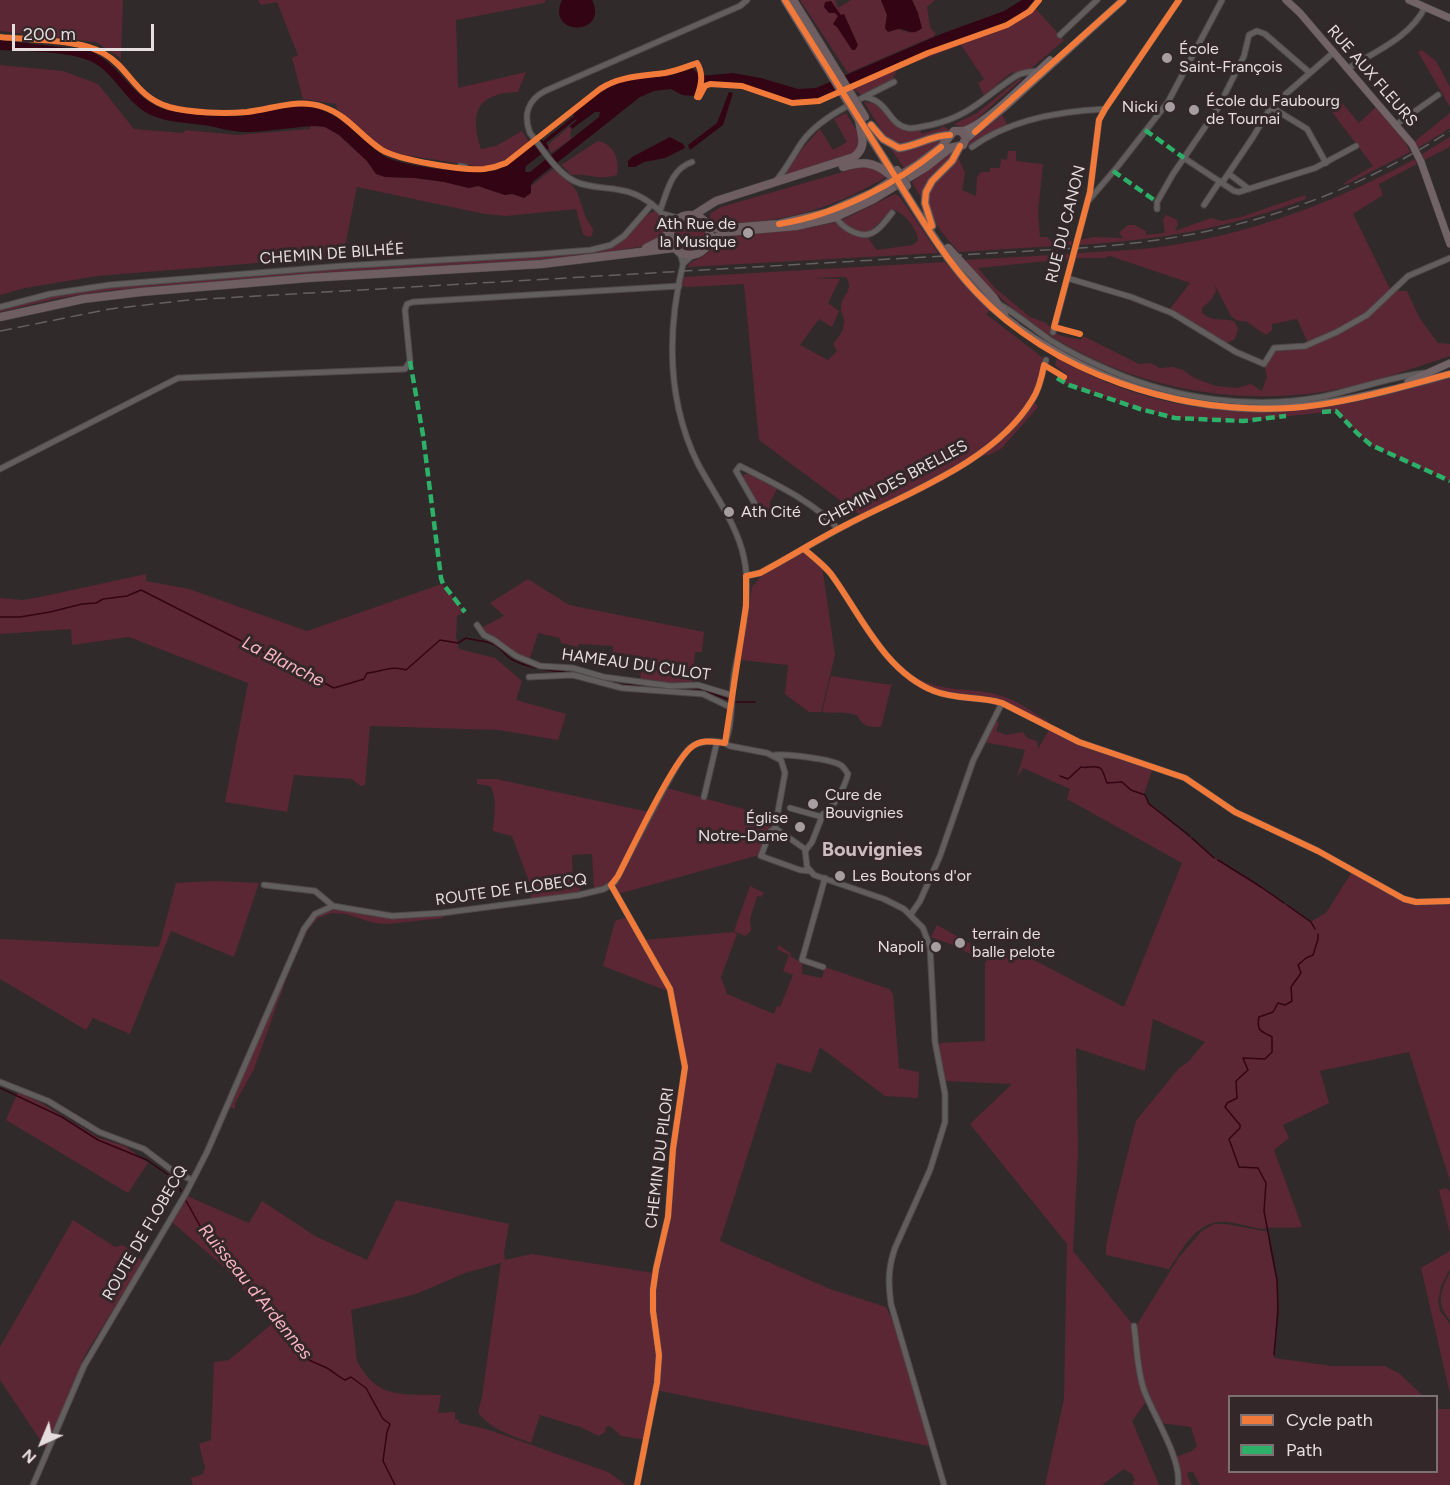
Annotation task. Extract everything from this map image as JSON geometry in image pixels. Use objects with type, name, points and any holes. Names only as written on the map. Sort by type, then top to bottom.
[{"type":"highway","points":[[784,0],[818,47]]},
{"type":"highway","points":[[793,0],[818,47],[893,173],[961,265],[1016,326]]},
{"type":"highway","points":[[709,241],[727,232],[796,226],[836,217],[872,200],[912,176],[966,139],[965,134],[954,133],[899,148],[883,139],[862,118]]},
{"type":"highway","points":[[636,252],[656,244],[678,218],[694,215],[716,201],[854,157],[864,143],[862,118]]},
{"type":"highway","points":[[870,125],[893,173]]},
{"type":"highway","points":[[932,226],[925,203],[927,192],[932,181],[952,161],[957,146],[954,133]]},
{"type":"highway","points":[[694,215],[706,224],[719,229],[779,224],[826,213],[872,193],[935,153],[954,133]]},
{"type":"highway","points":[[670,229],[670,240],[676,250],[682,254],[693,255],[705,249],[709,241],[706,224],[707,212],[718,203],[862,162],[893,173]]},
{"type":"highway","points":[[905,187],[923,222],[960,274],[991,307],[1016,326]]},
{"type":"highway","points":[[0,317],[52,304],[132,293],[308,278],[542,264],[636,252],[676,250]]},
{"type":"main road","points":[[954,133],[971,128],[984,118],[1116,0]]},
{"type":"main road","points":[[966,139],[1005,107],[1123,0]]},
{"type":"main road","name":"RUE AUX FLEURS","points":[[1286,0],[1334,52],[1412,144],[1421,162],[1450,244]]},
{"type":"main road","points":[[1408,0],[1450,18]]},
{"type":"main road","points":[[1016,326],[1049,349],[1098,374],[1149,392],[1201,404],[1240,408],[1292,408],[1332,402],[1450,374]]},
{"type":"main road","points":[[1403,385],[1450,363]]},
{"type":"street","points":[[670,229],[662,213],[652,204],[628,192],[583,184],[568,177],[530,133],[527,111],[539,94],[740,6],[747,0]]},
{"type":"street","points":[[1060,35],[1097,0]]},
{"type":"street","name":"RUE DU CANON","points":[[1053,332],[1094,172],[1099,120],[1179,0]]},
{"type":"street","points":[[1087,202],[1168,102],[1222,0]]},
{"type":"street","points":[[1347,69],[1408,30],[1419,19],[1425,7]]},
{"type":"street","points":[[1157,209],[1157,202],[1168,183],[1218,108],[1244,56],[1249,35],[1253,32],[1261,32],[1277,43],[1310,73]]},
{"type":"street","points":[[1204,205],[1229,174],[1271,107],[1334,52]]},
{"type":"street","points":[[864,97],[884,105],[895,121],[907,127],[919,128],[942,122],[973,109],[1016,76],[1038,71]]},
{"type":"street","points":[[774,183],[784,172],[803,140],[825,120],[894,82]]},
{"type":"street","points":[[1397,124],[1438,95]]},
{"type":"street","points":[[1271,107],[1307,129],[1326,163]]},
{"type":"street","points":[[972,147],[998,132],[1036,119],[1076,110],[1105,109]]},
{"type":"street","points":[[952,118],[954,133]]},
{"type":"street","points":[[942,122],[954,133]]},
{"type":"street","points":[[1184,158],[1237,192],[1326,163],[1356,146]]},
{"type":"street","points":[[662,213],[670,180],[682,166],[692,162]]},
{"type":"street","points":[[1229,174],[1249,189]]},
{"type":"street","name":"CHEMIN DE BILHÉE","points":[[0,307],[50,294],[109,285],[331,267],[591,250],[610,244],[624,236],[652,204]]},
{"type":"street","points":[[662,213],[678,218]]},
{"type":"street","points":[[836,217],[843,226],[865,235],[873,233],[892,213]]},
{"type":"street","points":[[676,250],[681,255],[683,264],[672,340],[674,384],[680,414],[696,459],[739,539],[746,576],[746,606],[725,743]]},
{"type":"street","points":[[683,264],[693,255]]},
{"type":"street","points":[[1067,278],[1172,312],[1236,352],[1264,364],[1274,348],[1305,346],[1358,320],[1374,309],[1408,276],[1450,258]]},
{"type":"street","points":[[0,470],[178,378],[407,368],[410,362],[405,310],[407,304],[413,302],[679,286]]},
{"type":"street","points":[[998,304],[1004,306],[1052,342],[1091,362],[1143,382],[1193,395],[1252,401],[1297,400],[1428,372]]},
{"type":"street","name":"CHEMIN DES BRELLES","points":[[746,576],[760,573],[838,529],[937,479],[996,441],[1034,398],[1046,360]]},
{"type":"street","points":[[759,511],[736,471],[740,466],[784,488],[838,529]]},
{"type":"street","points":[[804,549],[827,569],[886,654],[910,677],[938,693],[1002,703],[1087,745],[1189,780],[1235,812],[1328,856],[1404,899],[1416,902],[1450,901]]},
{"type":"street","name":"HAMEAU DU CULOT","points":[[477,625],[484,634],[516,656],[540,666],[573,668],[604,677],[671,686],[698,685],[731,701]]},
{"type":"street","points":[[529,677],[573,675],[622,688],[703,694],[731,701]]},
{"type":"street","points":[[911,914],[920,901],[940,856],[973,761],[1002,703]]},
{"type":"street","name":"ROUTE DE FLOBECQ","points":[[264,885],[315,891],[333,906],[382,915],[424,915],[579,895],[604,889],[611,885],[618,876],[687,750],[700,742],[725,743],[773,755],[793,755],[835,763],[843,767],[848,774],[846,780],[827,813],[822,816]]},
{"type":"street","points":[[704,797],[717,742]]},
{"type":"street","points":[[773,755],[781,760],[785,773],[775,828],[770,832],[761,856],[809,871],[884,899],[904,909],[923,928],[930,947],[935,1042],[945,1094],[946,1112],[943,1132],[930,1170],[891,1259],[888,1282],[891,1304],[944,1485]]},
{"type":"street","points":[[790,808],[822,816],[812,842],[806,850],[809,871]]},
{"type":"street","points":[[775,828],[806,850]]},
{"type":"street","points":[[824,967],[802,960],[825,878]]},
{"type":"street","name":"CHEMIN DU PILORI","points":[[611,885],[670,989],[684,1067],[673,1149],[669,1217],[653,1290],[653,1311],[659,1355],[657,1383],[637,1485]]},
{"type":"street","name":"ROUTE DE FLOBECQ","points":[[33,1485],[84,1365],[192,1180],[213,1139],[304,929],[315,914],[333,906]]},
{"type":"street","points":[[0,1082],[48,1101],[99,1132],[144,1149],[173,1170],[192,1180]]},
{"type":"street","points":[[1134,1326],[1142,1382],[1175,1461],[1179,1478],[1178,1485]]},
{"type":"shaded area","points":[[0,0],[123,0],[121,58],[96,42],[0,31]]},
{"type":"shaded area","points":[[258,0],[546,0],[544,3],[456,20],[458,88],[526,72],[518,92],[493,96],[480,107],[476,125],[481,149],[496,146],[522,131],[529,142],[502,162],[482,167],[398,154],[385,149],[337,109],[336,104],[303,99],[292,58],[298,55],[277,2],[261,5]]},
{"type":"shaded area","points":[[562,0],[592,0],[595,12],[593,20],[586,26],[569,26],[562,21],[559,12]]},
{"type":"shaded area","points":[[800,0],[835,0],[838,8],[851,0],[881,0],[887,15],[885,28],[888,32],[898,29],[910,33],[918,13],[912,0],[935,0],[927,7],[930,27],[935,33],[934,36],[848,73]]},
{"type":"shaded area","points":[[881,0],[912,0],[922,28],[913,32],[898,29],[888,32],[885,28],[887,15]]},
{"type":"shaded area","points":[[1022,0],[1034,0],[1024,12],[1006,22],[954,41],[821,97],[803,101],[791,100],[742,84],[704,82],[697,87],[694,96],[682,95],[671,89],[654,91],[640,97],[534,181],[531,185],[531,193],[524,198],[512,194],[505,195],[478,186],[469,188],[444,182],[385,177],[376,174],[367,161],[339,135],[325,127],[307,126],[243,132],[159,118],[137,106],[106,72],[90,61],[65,54],[0,50],[0,40],[87,50],[108,62],[150,103],[161,108],[188,113],[230,116],[292,106],[310,107],[332,114],[384,156],[393,160],[439,169],[487,172],[502,167],[540,139],[543,141],[601,90],[615,83],[673,75],[692,68],[701,76],[733,73],[761,78],[798,89],[816,88],[941,34],[1004,11]],"holes":[[[595,112],[600,112],[599,117],[530,172],[525,172],[526,166],[549,148],[546,143],[576,119],[570,126],[572,129]]]},
{"type":"shaded area","points":[[831,1],[841,15],[844,14],[858,45],[855,50],[852,50],[833,24],[838,16],[835,13],[829,13],[824,7],[825,2]]},
{"type":"shaded area","points":[[1034,7],[1064,40],[1026,73],[1016,76],[1012,72],[997,84],[1000,89],[986,100],[978,83],[984,79],[961,45],[897,69],[893,78],[894,82],[864,97],[852,88],[929,54],[1012,23]]},
{"type":"shaded area","points":[[1422,50],[1436,61],[1450,87],[1450,107],[1418,52]]},
{"type":"shaded area","points":[[0,65],[63,71],[98,84],[134,129],[183,133],[186,130],[237,135],[310,129],[311,126],[325,127],[339,135],[367,161],[376,174],[385,177],[415,178],[469,188],[478,186],[505,195],[524,197],[531,193],[531,186],[553,169],[577,192],[586,218],[593,229],[592,236],[588,237],[583,234],[576,209],[506,216],[485,214],[357,187],[343,256],[97,276],[25,288],[0,295]]},
{"type":"shaded area","points":[[1020,78],[1021,80],[971,124],[962,127],[954,124],[977,113]]},
{"type":"shaded area","points":[[729,92],[733,93],[723,125],[690,150],[688,145],[717,123]]},
{"type":"shaded area","points":[[864,102],[878,104],[901,126],[920,130],[922,134],[942,128],[941,125],[950,130],[923,140],[900,145],[885,136]]},
{"type":"shaded area","points":[[1342,103],[1359,123],[1379,104],[1397,124],[1410,152],[1345,185],[1344,183],[1373,166],[1332,112]]},
{"type":"shaded area","points":[[846,113],[861,138],[854,154],[785,175],[802,149],[820,129],[833,150],[847,142],[834,119]]},
{"type":"shaded area","points":[[1450,113],[1450,128],[1418,148],[1414,142]]},
{"type":"shaded area","points":[[1002,115],[1008,126],[972,147],[967,145],[967,143]]},
{"type":"shaded area","points":[[569,127],[572,129],[571,139],[551,153],[548,145]]},
{"type":"shaded area","points":[[670,137],[683,144],[685,148],[665,158],[628,167],[628,161],[632,157]]},
{"type":"shaded area","points":[[940,137],[945,141],[904,168],[888,145],[895,148]]},
{"type":"shaded area","points":[[1450,137],[1450,147],[1424,160],[1422,154]]},
{"type":"shaded area","points":[[598,141],[608,145],[615,154],[618,164],[617,175],[598,177],[572,175],[561,165]]},
{"type":"shaded area","points":[[956,149],[954,156],[931,180],[924,203],[912,182]]},
{"type":"shaded area","points":[[1008,151],[1016,151],[1016,161],[1043,164],[1038,212],[1040,237],[1047,237],[1052,242],[1072,241],[1071,245],[959,252],[940,230],[928,203],[929,194],[936,181],[958,157],[965,173],[962,190],[976,196],[977,177],[981,172],[990,172],[990,168],[1000,168],[1001,159],[1007,160]]},
{"type":"shaded area","points":[[1415,159],[1417,164],[1379,184],[1383,195],[1353,214],[1391,291],[1407,291],[1420,319],[1438,343],[1450,344],[1450,356],[1355,385],[1322,392],[1284,396],[1246,396],[1209,393],[1137,376],[1068,346],[1035,326],[998,295],[965,260],[1069,254],[1068,259],[978,268],[995,288],[1030,317],[1046,323],[1058,335],[1081,340],[1083,336],[1139,364],[1151,363],[1160,368],[1173,367],[1216,386],[1237,388],[1251,384],[1262,391],[1267,377],[1264,364],[1272,350],[1309,345],[1297,319],[1272,324],[1272,330],[1266,335],[1247,322],[1236,320],[1231,316],[1214,284],[1216,291],[1211,300],[1202,308],[1202,313],[1214,319],[1234,321],[1238,328],[1235,339],[1221,343],[1172,313],[1170,309],[1190,283],[1110,256],[1074,258],[1079,253],[1167,246],[1210,238],[1271,222],[1330,200]]},
{"type":"shaded area","points":[[867,165],[887,176],[853,195],[822,207],[790,216],[724,225],[710,220],[710,214],[721,207]]},
{"type":"shaded area","points":[[895,194],[900,197],[938,253],[687,267],[705,255],[724,237],[804,229],[836,222],[842,227],[867,237],[877,250],[913,245],[918,241],[916,232],[907,219],[895,210],[868,232],[853,229],[842,223],[842,220]]},
{"type":"shaded area","points":[[1305,195],[1306,199],[1222,225],[1137,240],[1078,245],[1079,240],[1094,237],[1123,238],[1119,233],[1128,225],[1135,225],[1146,231],[1146,235],[1165,233],[1163,219],[1166,215],[1177,220],[1175,231],[1211,218],[1222,221],[1241,217]]},
{"type":"shaded area","points":[[655,211],[667,224],[662,236],[644,246],[588,255],[114,290],[59,298],[0,312],[0,309],[50,296],[120,286],[613,246],[646,216]]},
{"type":"shaded area","points":[[690,219],[701,224],[706,235],[701,246],[690,251],[679,246],[674,235],[679,224]]},
{"type":"shaded area","points":[[945,262],[990,311],[986,314],[1043,358],[1039,383],[1033,399],[1038,407],[1002,448],[989,455],[974,456],[961,462],[860,515],[759,440],[744,284],[687,287],[682,285],[684,277]],"holes":[[[846,277],[848,290],[841,308],[844,326],[833,344],[837,351],[828,360],[800,345],[819,319],[832,327],[839,311],[828,303],[840,279],[810,278]]]},
{"type":"shaded area","points":[[1057,358],[1106,382],[1154,398],[1202,408],[1250,411],[1299,409],[1348,403],[1399,392],[1450,377],[1450,481],[1371,445],[1336,411],[1243,421],[1179,418],[1140,409],[1069,385],[1061,381],[1067,374],[1055,365]]},
{"type":"shaded area","points":[[745,474],[777,489],[769,504],[773,508],[770,510],[758,505],[744,481]]},
{"type":"shaded area","points":[[802,553],[822,566],[835,655],[821,712],[809,712],[785,694],[788,665],[740,660],[752,587],[763,574]]},
{"type":"shaded area","points":[[146,574],[146,581],[189,589],[307,631],[442,584],[464,612],[457,616],[456,638],[459,649],[495,658],[522,681],[516,700],[566,714],[558,740],[499,730],[370,726],[365,785],[361,786],[353,779],[294,775],[287,812],[225,802],[248,683],[129,637],[72,645],[71,629],[0,634],[0,598],[23,600]]},
{"type":"shaded area","points":[[528,579],[569,605],[704,632],[702,652],[695,652],[692,684],[640,680],[643,657],[613,652],[613,646],[579,644],[578,647],[561,643],[560,638],[538,633],[529,661],[485,634],[481,628],[504,616],[490,603]]},
{"type":"shaded area","points":[[831,676],[890,685],[892,683],[881,727],[864,724],[854,714],[822,712]]},
{"type":"shaded area","points":[[914,676],[934,685],[1002,696],[1049,722],[1049,726],[1004,702],[946,693],[913,678]]},
{"type":"shaded area","points":[[995,720],[999,723],[996,731],[1006,735],[1023,732],[1027,738],[1037,741],[1038,749],[1050,728],[1070,738],[1153,767],[1144,794],[1149,804],[1214,858],[1261,887],[1310,922],[1326,913],[1353,870],[1408,900],[1450,901],[1450,1181],[1409,1052],[1320,1071],[1329,1103],[1283,1125],[1289,1138],[1274,1150],[1302,1227],[1264,1229],[1217,1222],[1192,1236],[1169,1269],[1106,1255],[1116,1199],[1136,1121],[1179,1068],[1188,1062],[1205,1042],[1153,1019],[1145,1071],[1076,1048],[1078,1152],[1073,1251],[1134,1326],[1140,1374],[1148,1399],[1132,1421],[1159,1485],[1134,1485],[1132,1482],[1135,1480],[1132,1474],[1124,1469],[1102,1485],[1045,1485],[1064,1399],[1067,1244],[970,1124],[1012,1084],[945,1081],[938,1047],[940,1043],[985,1041],[985,964],[994,945],[1034,960],[1124,1007],[1182,863],[1067,799],[1070,789],[1023,768],[1017,777],[1025,750],[985,742]]},
{"type":"shaded area","points":[[477,779],[496,779],[649,812],[613,879],[603,887],[594,890],[592,854],[572,855],[573,884],[580,884],[580,892],[531,900],[530,884],[512,836],[493,831],[495,808],[490,786],[477,784]]},
{"type":"shaded area","points":[[667,788],[773,817],[759,855],[618,894],[616,886]]},
{"type":"shaded area","points":[[213,881],[259,883],[234,957],[171,931],[130,1034],[93,1018],[86,1030],[0,979],[0,939],[159,947],[176,883]]},
{"type":"shaded area","points":[[750,886],[764,893],[761,897],[757,896],[750,919],[751,931],[745,936],[734,931]]},
{"type":"shaded area","points":[[331,909],[378,917],[443,915],[443,918],[387,924],[374,923],[346,914],[331,913],[318,918],[306,932],[288,974],[254,1069],[235,1103],[235,1109],[229,1107],[303,934],[315,919]]},
{"type":"shaded area","points":[[628,917],[643,940],[734,932],[737,934],[721,977],[727,994],[774,1014],[777,1006],[780,1007],[793,975],[783,971],[789,955],[777,949],[779,945],[791,954],[790,956],[802,963],[802,974],[822,978],[825,967],[889,989],[893,994],[899,1068],[919,1072],[918,1098],[885,1096],[820,1047],[811,1073],[777,1063],[720,1241],[830,1289],[886,1307],[901,1337],[934,1447],[656,1390],[658,1364],[646,1440],[621,1436],[610,1426],[606,1427],[605,1432],[599,1436],[580,1427],[540,1415],[531,1443],[509,1434],[495,1428],[478,1412],[501,1263],[465,1273],[416,1294],[351,1310],[357,1361],[373,1383],[383,1389],[403,1394],[441,1395],[438,1413],[455,1412],[455,1419],[459,1420],[459,1423],[486,1429],[608,1472],[626,1485],[193,1485],[191,1478],[203,1474],[205,1467],[199,1444],[211,1440],[214,1362],[229,1360],[273,1323],[224,1267],[172,1222],[187,1196],[249,1223],[262,1201],[315,1236],[367,1260],[396,1200],[509,1224],[505,1260],[532,1254],[654,1273],[653,1290],[667,1225],[684,1073],[670,992],[603,966],[615,921]]},
{"type":"shaded area","name":"terrain de balle pelote","points":[[937,925],[982,950],[978,958],[931,937]]},
{"type":"shaded area","points":[[18,1092],[99,1138],[125,1146],[148,1163],[128,1193],[6,1120]]},
{"type":"shaded area","points":[[1446,1188],[1450,1191],[1450,1234],[1439,1190]]},
{"type":"shaded area","points":[[73,1220],[115,1247],[123,1245],[143,1261],[85,1355],[47,1450],[0,1380],[0,1347]]},
{"type":"shaded area","points":[[1214,1224],[1226,1224],[1269,1232],[1270,1250],[1278,1286],[1274,1358],[1332,1366],[1384,1366],[1399,1373],[1422,1395],[1228,1395],[1228,1473],[1438,1473],[1438,1409],[1450,1409],[1450,1485],[1200,1485],[1193,1472],[1189,1472],[1187,1475],[1192,1485],[1182,1485],[1176,1457],[1192,1451],[1197,1446],[1191,1427],[1160,1423],[1144,1385],[1136,1326],[1179,1257],[1202,1231]]},
{"type":"shaded area","points":[[1450,1251],[1450,1269],[1441,1286],[1438,1301],[1440,1311],[1450,1324],[1450,1394],[1421,1268]]},
{"type":"shaded area","points":[[1450,1273],[1450,1320],[1443,1309],[1441,1297]]},
{"type":"waterway","name":"La Blanche","points":[[0,617],[20,617],[50,612],[96,603],[103,599],[127,596],[141,590],[334,688],[364,679],[367,673],[391,668],[406,670],[440,640],[458,643],[466,638],[493,644],[511,659],[525,665],[571,673]]},
{"type":"waterway","name":"La Blanche","points":[[579,674],[623,685],[647,685]]},
{"type":"waterway","name":"La Blanche","points":[[679,688],[700,689],[727,699]]},
{"type":"waterway","name":"La Blanche","points":[[734,702],[755,702]]},
{"type":"waterway","points":[[1060,776],[1068,779],[1081,767],[1099,768],[1107,783],[1122,782],[1131,790],[1145,795],[1149,804],[1190,836]]},
{"type":"waterway","points":[[1192,838],[1214,858]]},
{"type":"waterway","points":[[1218,860],[1284,903]]},
{"type":"waterway","points":[[1287,905],[1311,922],[1315,929]]},
{"type":"waterway","points":[[1274,1355],[1278,1311],[1277,1280],[1264,1211],[1266,1183],[1258,1168],[1239,1167],[1229,1139],[1240,1128],[1240,1125],[1225,1107],[1227,1103],[1237,1098],[1236,1081],[1248,1070],[1243,1058],[1265,1059],[1272,1052],[1272,1037],[1259,1028],[1259,1017],[1273,1012],[1278,1003],[1285,1005],[1292,1001],[1291,987],[1301,973],[1298,965],[1313,955],[1318,934]]},
{"type":"waterway","name":"Ruisseau d'Ardennes","points":[[0,1088],[62,1117],[98,1140],[147,1160],[177,1181],[181,1191]]},
{"type":"waterway","name":"Ruisseau d'Ardennes","points":[[185,1199],[200,1226],[294,1339],[303,1355],[345,1380],[351,1377],[366,1388],[383,1419],[390,1424],[383,1461],[395,1485]]},
{"type":"railway","points":[[0,331],[110,309],[189,300],[1080,248],[1131,243],[1227,227],[1318,199],[1362,180],[1450,131]]},
{"type":"marked path","points":[[1145,130],[1184,158]]},
{"type":"marked path","points":[[1113,171],[1157,202]]},
{"type":"marked path","points":[[410,361],[423,435],[441,578],[443,584],[465,612]]},
{"type":"marked path","points":[[1057,378],[1069,385],[1140,409],[1175,418],[1243,421],[1286,416]]},
{"type":"marked path","points":[[1322,412],[1336,411],[1371,445],[1450,481]]},
{"type":"cycle path","points":[[785,0],[951,263],[976,292],[1007,321],[1042,346],[1080,367],[1162,396],[1205,404],[1248,408],[1290,408],[1330,403],[1371,395],[1450,374]]},
{"type":"cycle path","points":[[699,97],[705,86],[710,84],[742,86],[792,103],[819,101],[928,53],[1007,25],[1030,11],[1039,0]]},
{"type":"cycle path","points":[[975,132],[1123,0]]},
{"type":"cycle path","points":[[1080,334],[1054,327],[1090,192],[1099,120],[1179,0]]},
{"type":"cycle path","points":[[0,37],[53,41],[93,48],[112,59],[148,96],[169,107],[197,112],[228,113],[294,104],[323,107],[340,115],[374,145],[390,154],[416,161],[462,168],[484,169],[506,163],[600,89],[615,81],[669,72],[697,63],[701,76],[697,97]]},
{"type":"cycle path","points":[[871,125],[883,139],[899,148],[950,135]]},
{"type":"cycle path","points":[[932,226],[925,203],[926,192],[932,181],[952,161],[960,146]]},
{"type":"cycle path","points":[[779,224],[801,220],[865,196],[924,161],[941,147]]},
{"type":"cycle path","points":[[637,1485],[657,1383],[659,1355],[653,1311],[653,1290],[668,1217],[673,1149],[685,1067],[670,989],[611,885],[618,876],[664,786],[685,754],[701,742],[725,743],[746,606],[746,576],[760,573],[837,530],[924,487],[974,458],[1016,422],[1037,392],[1044,365],[1064,377]]},
{"type":"cycle path","points":[[804,549],[831,574],[887,656],[916,682],[942,694],[1002,703],[1079,742],[1185,778],[1235,812],[1318,851],[1404,899],[1416,902],[1450,901]]},
{"type":"place","name":"École Saint-François","points":[[1167,58]]},
{"type":"place","name":"Nicki","points":[[1170,107]]},
{"type":"place","name":"École du Faubourg de Tournai","points":[[1194,110]]},
{"type":"place","name":"Ath Rue de la Musique","points":[[748,233]]},
{"type":"place","name":"Ath Cité","points":[[729,512]]},
{"type":"place","name":"Cure de Bouvignies","points":[[813,804]]},
{"type":"place","name":"Église Notre-Dame","points":[[800,827]]},
{"type":"place","name":"Les Boutons d'or","points":[[840,876]]},
{"type":"place","name":"terrain de balle pelote","points":[[960,943]]},
{"type":"place","name":"Napoli","points":[[936,947]]},
{"type":"district","name":"Bouvignies","points":[[872,850]]}]
